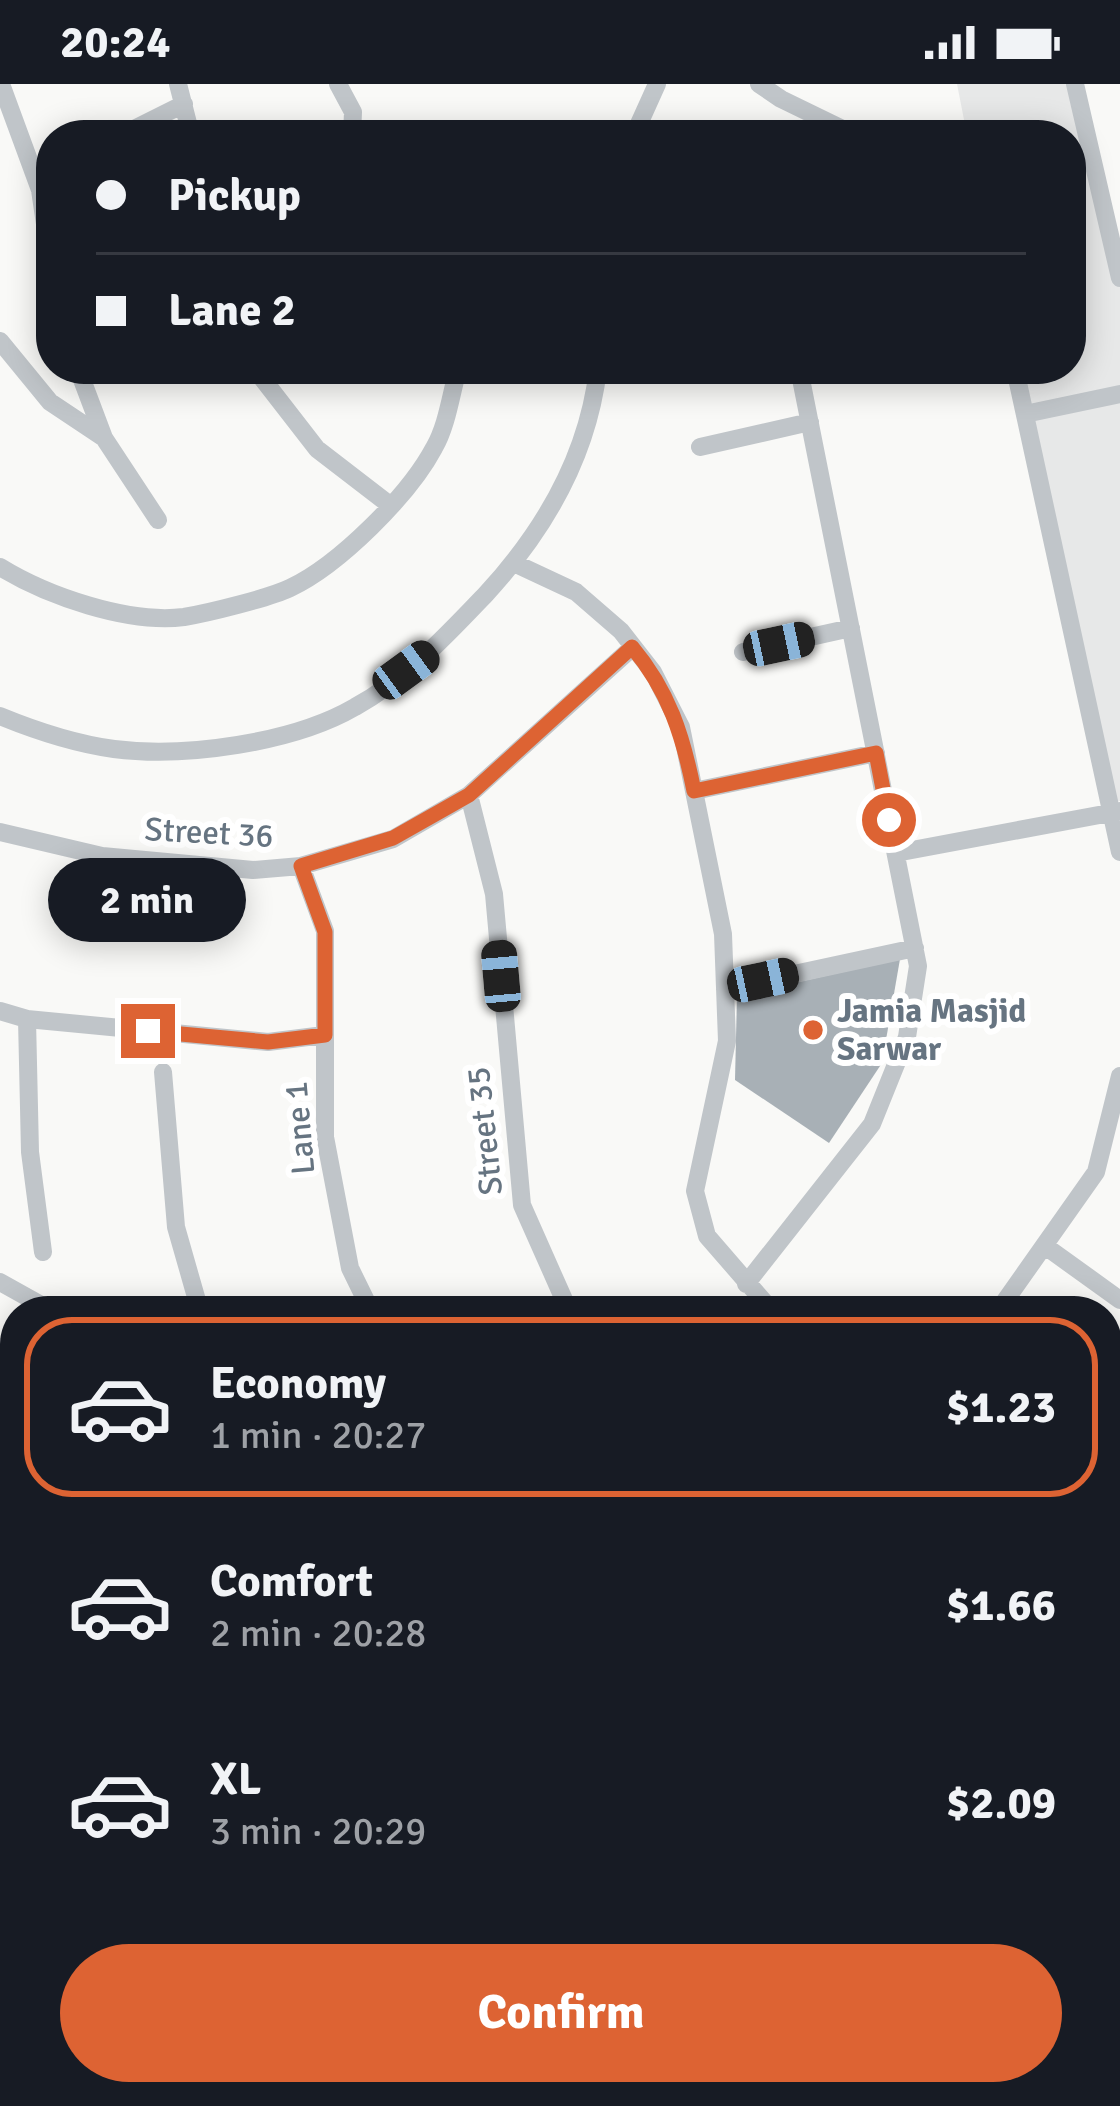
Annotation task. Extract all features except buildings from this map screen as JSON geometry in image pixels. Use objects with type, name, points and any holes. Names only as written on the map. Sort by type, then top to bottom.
[{"type":"street","points":[[1,84],[36,165]]},
{"type":"street","points":[[178,84],[188,120]]},
{"type":"street","points":[[338,84],[353,120]]},
{"type":"street","points":[[641,120],[657,84]]},
{"type":"street","points":[[759,84],[823,120]]},
{"type":"street","points":[[1075,84],[1083,120]]},
{"type":"street","points":[[152,120],[184,104]]},
{"type":"street","points":[[1086,131],[1120,278]]},
{"type":"street","points":[[0,341],[50,401],[104,438]]},
{"type":"street","points":[[84,384],[104,438],[158,520]]},
{"type":"street","points":[[266,384],[317,448],[391,506]]},
{"type":"street","points":[[0,567],[97,610],[181,617],[290,588],[353,544],[391,506],[435,447],[454,384]]},
{"type":"street","points":[[0,716],[114,749],[196,750],[282,735],[354,708],[432,651],[514,563],[560,495],[594,408],[596,384]]},
{"type":"street","points":[[746,1284],[872,1124],[907,1037],[919,966],[802,384]]},
{"type":"street","points":[[1018,384],[1116,812],[1120,853]]},
{"type":"street","points":[[1025,414],[1120,394]]},
{"type":"street","points":[[700,447],[810,422]]},
{"type":"street","points":[[514,563],[576,592],[621,631],[653,672],[681,727],[723,934],[728,1041],[694,1191],[707,1236],[758,1296]]},
{"type":"street","points":[[743,652],[851,628]]},
{"type":"street","name":"Street 36","points":[[0,832],[102,856],[253,870],[301,866],[393,838],[469,795],[632,647]]},
{"type":"street","points":[[694,791],[876,753]]},
{"type":"street","name":"Street 35","points":[[469,795],[494,895],[522,1205],[561,1296]]},
{"type":"street","points":[[896,853],[1116,812]]},
{"type":"street","name":"Lane 1","points":[[301,866],[325,932],[326,1137],[350,1268],[364,1296]]},
{"type":"street","points":[[725,989],[915,948]]},
{"type":"street","points":[[0,1011],[27,1019],[268,1042],[325,1035]]},
{"type":"street","points":[[27,1019],[30,1151],[43,1252]]},
{"type":"street","points":[[163,1072],[176,1227],[196,1296]]},
{"type":"street","points":[[1009,1296],[1096,1172],[1120,1076]]},
{"type":"street","points":[[1045,1246],[1114,1296]]},
{"type":"shaded area","points":[[957,84],[1068,84],[1078,120],[964,120]]},
{"type":"shaded area","points":[[1086,150],[1120,276],[1120,801],[1109,802],[1019,384],[1086,384]]},
{"type":"place","name":"Jamia Masjid Sarwar","points":[[813,1030]]},
{"type":"route","points":[[148,1031],[268,1042],[325,1035],[325,932],[301,866],[393,838],[469,795],[632,647],[653,672],[681,727],[694,791],[876,753],[889,820]]}]
